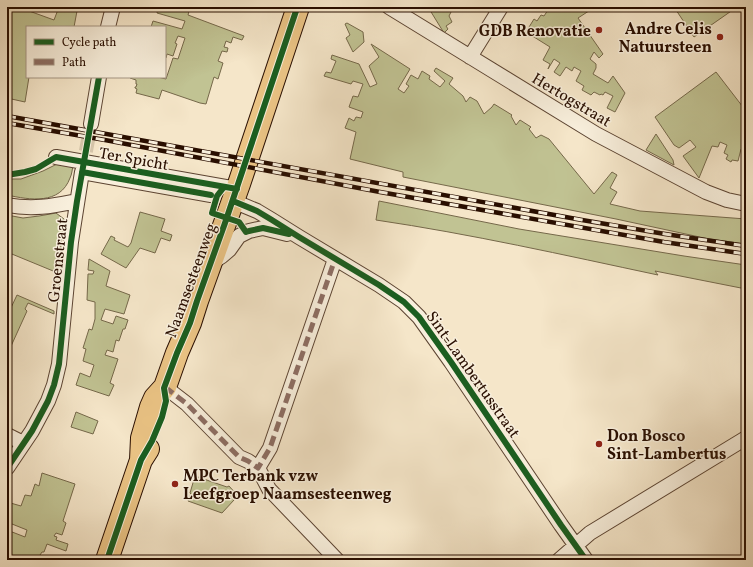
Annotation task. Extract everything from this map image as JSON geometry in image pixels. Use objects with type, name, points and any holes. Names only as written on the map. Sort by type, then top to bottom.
[{"type":"main road","name":"Naamsesteenweg","points":[[107,560],[141,460],[142,438],[151,407],[155,398],[164,388],[190,323],[298,7]]},
{"type":"street","points":[[108,26],[112,7]]},
{"type":"street","name":"Hertogstraat","points":[[389,7],[596,134],[691,185],[720,198],[746,204]]},
{"type":"street","points":[[470,57],[501,7]]},
{"type":"street","points":[[91,124],[99,78]]},
{"type":"street","name":"Ter Spicht","points":[[56,157],[235,195]]},
{"type":"street","name":"Groenstraat","points":[[7,468],[48,401],[60,364],[71,242],[82,172],[211,195]]},
{"type":"street","name":"Sint-Lambertusstraat","points":[[235,195],[257,211],[379,285],[404,302],[419,317],[452,362],[575,546],[586,560]]},
{"type":"street","points":[[7,205],[19,208],[36,208],[77,202]]},
{"type":"street","name":"Sint-Lambertusstraat","points":[[210,263],[229,250],[239,236],[249,231],[263,228],[299,237]]},
{"type":"street","points":[[258,468],[270,448],[335,259]]},
{"type":"street","points":[[164,388],[187,404],[239,457],[258,468],[269,489],[337,560]]},
{"type":"street","points":[[7,435],[23,443]]},
{"type":"street","points":[[559,560],[590,533],[746,438]]},
{"type":"green space","points":[[7,7],[18,7],[54,20],[59,7],[81,7],[80,11],[77,11],[74,26],[26,26],[26,78],[29,78],[25,102],[7,98]]},
{"type":"green space","points":[[158,7],[190,7],[188,15],[244,36],[242,40],[233,37],[231,43],[226,41],[224,47],[228,48],[227,52],[222,51],[218,61],[223,63],[218,79],[214,77],[206,104],[162,90],[159,99],[136,93],[136,80],[130,78],[166,79],[173,58],[178,59],[185,38],[178,36],[175,43],[177,44],[173,56],[167,54],[166,58],[166,26],[151,26],[153,21],[182,29],[185,21],[157,13]]},
{"type":"green space","points":[[428,7],[450,7],[452,10],[449,16],[452,22],[446,26],[448,29],[444,33]]},
{"type":"green space","points":[[545,7],[595,7],[578,18],[603,54],[599,58],[594,52],[590,59],[596,64],[593,74],[608,83],[613,76],[625,93],[615,112],[607,108],[613,96],[605,92],[603,95],[594,92],[591,95],[582,90],[584,86],[576,81],[581,71],[574,67],[572,71],[566,67],[560,76],[554,72],[560,63],[554,59],[548,69],[550,64],[543,60],[550,47],[526,32],[534,19],[537,21],[541,15],[544,16],[548,10]]},
{"type":"green space","points":[[674,7],[737,7],[694,37]]},
{"type":"green space","points":[[347,23],[363,32],[364,42],[353,52],[346,38],[350,35],[345,24]]},
{"type":"green space","points":[[371,44],[410,69],[398,89],[404,93],[409,86],[406,84],[411,75],[418,79],[422,71],[430,76],[429,79],[440,87],[445,81],[434,71],[436,68],[453,78],[449,84],[463,96],[466,102],[470,97],[477,101],[484,114],[494,104],[512,115],[511,116],[516,125],[520,120],[531,127],[529,129],[536,138],[541,135],[549,139],[594,194],[612,172],[617,175],[610,188],[617,192],[610,204],[640,211],[746,219],[746,244],[709,239],[403,177],[403,172],[350,159],[356,132],[345,128],[349,118],[354,121],[356,117],[361,118],[363,112],[349,107],[353,96],[358,97],[363,84],[353,81],[351,84],[324,76],[326,72],[331,73],[336,61],[331,59],[332,55],[359,64],[370,87],[377,84],[369,66],[379,57]]},
{"type":"green space","points":[[716,72],[746,111],[746,150],[741,149],[738,161],[732,160],[731,162],[726,159],[728,155],[724,153],[727,145],[720,142],[718,147],[712,146],[699,178],[683,156],[696,147],[690,140],[679,148],[674,145],[655,117]]},
{"type":"green space","points":[[656,134],[673,160],[674,165],[646,150]]},
{"type":"green space","points":[[57,164],[73,166],[70,178],[65,187],[59,193],[52,197],[34,199],[7,195],[7,179],[21,179]]},
{"type":"green space","points":[[379,201],[519,229],[746,265],[746,289],[655,271],[658,275],[482,238],[376,220]]},
{"type":"green space","points":[[140,212],[165,219],[161,231],[172,235],[170,241],[161,238],[155,253],[140,248],[126,268],[101,254],[111,236],[115,238],[114,240],[128,247],[131,243]]},
{"type":"green space","points":[[56,213],[64,219],[58,273],[7,252],[7,215],[23,218]]},
{"type":"green space","points":[[89,259],[110,271],[106,286],[130,295],[124,314],[105,309],[101,320],[113,324],[116,316],[128,320],[119,341],[116,340],[113,352],[107,350],[105,355],[118,359],[110,383],[114,385],[109,396],[76,385],[80,373],[90,377],[94,365],[83,361],[86,349],[83,348],[89,329],[92,330],[95,319],[95,302],[87,300],[88,274],[93,274],[94,271],[88,270]]},
{"type":"green space","points":[[17,295],[54,311],[54,314],[28,303],[25,309],[27,311],[7,355],[7,312],[9,312]]},
{"type":"green space","points":[[76,412],[98,421],[93,434],[71,427]]},
{"type":"green space","points":[[42,473],[75,484],[63,521],[66,523],[62,535],[56,533],[54,536],[57,537],[56,540],[68,544],[66,551],[47,544],[44,552],[40,555],[48,558],[47,560],[7,560],[7,530],[25,537],[27,530],[7,522],[7,502],[21,506],[25,495],[31,496],[35,484],[39,486]]},
{"type":"green space","points":[[195,476],[227,487],[229,486],[238,496],[222,513],[188,501]]},
{"type":"tunnel","points":[[82,172],[91,124]]},
{"type":"railway","points":[[7,116],[582,220],[746,246]]},
{"type":"railway","points":[[7,123],[380,192],[664,242],[746,254]]},
{"type":"marked path","points":[[165,387],[187,404],[239,457],[258,468],[270,448],[335,259]]},
{"type":"cycle path","points":[[107,560],[141,460],[152,441],[162,417],[166,401],[164,388],[190,323],[296,11]]},
{"type":"cycle path","points":[[7,468],[32,431],[48,401],[59,364],[71,242],[99,78]]},
{"type":"cycle path","points":[[7,175],[36,169],[56,157],[237,189]]},
{"type":"cycle path","points":[[82,172],[211,195]]},
{"type":"cycle path","points":[[224,187],[217,196],[212,213],[239,222],[246,232],[263,228],[289,234]]},
{"type":"cycle path","points":[[233,201],[257,211],[379,285],[404,302],[419,317],[586,560]]},
{"type":"place","name":"GDB Renovatie","points":[[599,30]]},
{"type":"place","name":"Andre Celis Natuursteen","points":[[720,37]]},
{"type":"place","name":"Don Bosco Sint-Lambertus","points":[[599,444]]},
{"type":"place","name":"MPC Terbank vzw Leefgroep Naamsesteenweg","points":[[175,484]]}]
